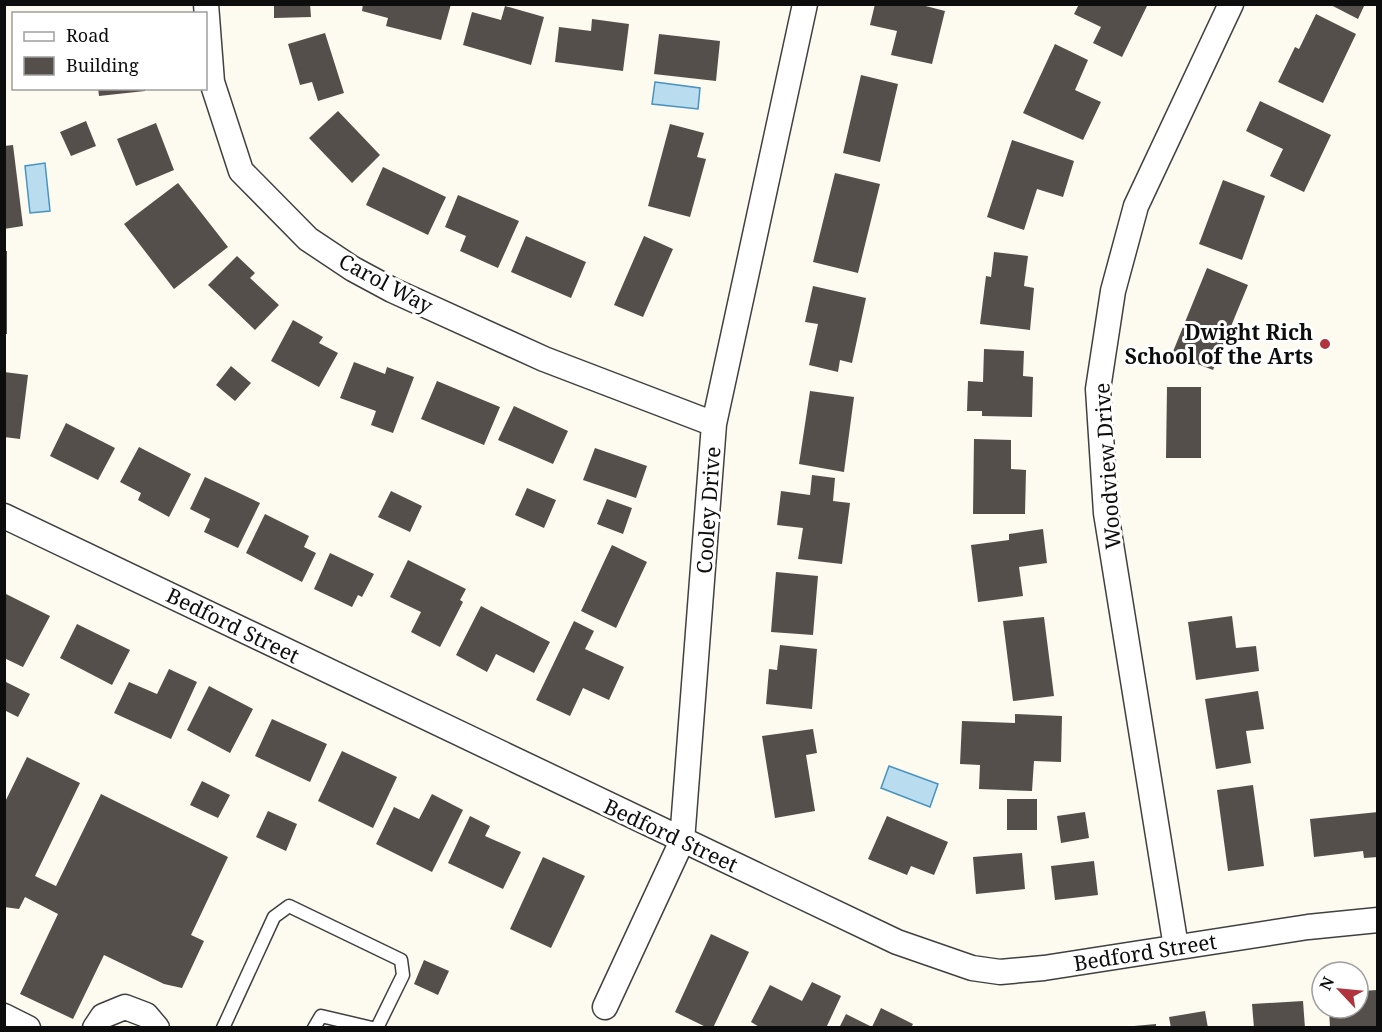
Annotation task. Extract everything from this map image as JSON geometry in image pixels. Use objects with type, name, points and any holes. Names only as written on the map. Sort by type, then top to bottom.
[{"type":"street","name":"Cooley Drive","points":[[605,1007],[682,841],[714,424],[806,4]]},
{"type":"street","name":"Woodview Drive","points":[[1176,947],[1106,513],[1098,389],[1113,291],[1136,206],[1231,4]]},
{"type":"street","name":"Carol Way","points":[[207,17],[212,82],[241,171],[308,239],[353,269],[403,295],[544,358],[714,424]]},
{"type":"street","name":"Bedford Street","points":[[4,516],[897,942],[972,968],[1000,972],[1044,968],[1308,927],[1377,920]]},
{"type":"street","points":[[95,1028],[104,1017],[125,1007],[146,1015],[157,1028]]},
{"type":"street","points":[[4,1016],[28,1028]]},
{"type":"lane","points":[[223,1028],[274,916],[290,906],[401,960],[403,975],[375,1028],[321,1016],[314,1028]]},
{"type":"water","points":[[655,82],[700,88],[698,109],[652,104]]},
{"type":"water","points":[[45,163],[50,211],[30,213],[25,166]]},
{"type":"water","points":[[889,766],[938,784],[930,807],[881,788]]},
{"type":"building","points":[[274,4],[310,4],[311,17],[274,18]]},
{"type":"building","points":[[363,4],[451,4],[441,40],[386,26],[388,18],[362,11]]},
{"type":"building","points":[[875,4],[918,4],[945,11],[932,64],[891,55],[897,31],[870,25]]},
{"type":"building","points":[[1079,4],[1148,4],[1122,57],[1093,43],[1101,27],[1074,14]]},
{"type":"building","points":[[1329,4],[1365,4],[1358,19]]},
{"type":"building","points":[[505,6],[544,17],[531,65],[463,45],[472,12],[501,20]]},
{"type":"building","points":[[1316,14],[1356,34],[1323,103],[1278,82],[1295,47],[1299,49]]},
{"type":"building","points":[[592,19],[629,24],[623,71],[555,62],[559,27],[591,31]]},
{"type":"building","points":[[325,33],[344,93],[318,101],[312,82],[300,85],[288,44]]},
{"type":"building","points":[[659,34],[720,41],[716,81],[654,74]]},
{"type":"building","points":[[1055,44],[1088,60],[1075,90],[1101,102],[1083,140],[1023,113]]},
{"type":"building","points":[[861,75],[898,84],[880,162],[843,153]]},
{"type":"building","points":[[98,90],[145,90],[145,91],[99,96]]},
{"type":"building","points":[[1260,101],[1331,135],[1304,192],[1270,176],[1283,149],[1246,131]]},
{"type":"building","points":[[338,111],[380,155],[352,183],[309,138]]},
{"type":"building","points":[[86,121],[96,146],[71,156],[60,132]]},
{"type":"building","points":[[156,123],[174,170],[136,186],[117,139]]},
{"type":"building","points":[[670,124],[704,133],[697,157],[706,159],[690,217],[648,206]]},
{"type":"building","points":[[1012,140],[1074,161],[1063,197],[1037,189],[1024,230],[987,217]]},
{"type":"building","points":[[13,145],[23,226],[4,229],[4,146]]},
{"type":"building","points":[[383,167],[446,197],[428,235],[366,205]]},
{"type":"building","points":[[835,173],[880,184],[858,273],[813,262]]},
{"type":"building","points":[[1223,180],[1265,196],[1242,260],[1199,244]]},
{"type":"building","points":[[178,183],[228,247],[174,289],[124,224]]},
{"type":"building","points":[[458,195],[519,221],[498,268],[460,251],[466,236],[445,227]]},
{"type":"building","points":[[526,236],[586,262],[571,298],[511,272]]},
{"type":"building","points":[[644,236],[673,249],[643,317],[614,305]]},
{"type":"building","points":[[5,251],[7,251],[7,334],[5,334]]},
{"type":"building","points":[[994,252],[1028,256],[1024,286],[1034,288],[1030,330],[980,324],[986,276],[991,277]]},
{"type":"building","points":[[237,256],[255,273],[250,278],[279,305],[255,330],[208,285]]},
{"type":"building","points":[[1207,268],[1248,285],[1213,370],[1172,354]]},
{"type":"building","points":[[813,286],[866,298],[852,363],[840,360],[838,372],[809,365],[818,324],[805,322]]},
{"type":"building","points":[[293,320],[323,337],[319,343],[338,353],[319,387],[271,361]]},
{"type":"building","points":[[984,349],[1024,351],[1023,376],[1033,377],[1032,417],[982,416],[982,411],[967,411],[968,381],[983,382]]},
{"type":"building","points":[[354,362],[385,374],[387,367],[414,377],[393,433],[371,425],[376,411],[340,398]]},
{"type":"building","points":[[231,366],[251,383],[235,401],[216,385]]},
{"type":"building","points":[[4,372],[28,375],[20,439],[4,437]]},
{"type":"building","points":[[437,381],[500,407],[484,445],[421,419]]},
{"type":"building","points":[[1167,387],[1201,387],[1201,458],[1166,458]]},
{"type":"building","points":[[810,391],[854,397],[844,472],[799,464]]},
{"type":"building","points":[[514,406],[568,431],[553,464],[498,440]]},
{"type":"building","points":[[66,423],[115,448],[98,480],[50,456]]},
{"type":"building","points":[[974,439],[1011,440],[1011,469],[1026,470],[1025,514],[973,514]]},
{"type":"building","points":[[139,447],[191,474],[169,517],[138,500],[141,493],[120,482]]},
{"type":"building","points":[[595,448],[647,466],[636,498],[583,480]]},
{"type":"building","points":[[812,475],[835,478],[833,501],[850,503],[842,564],[798,559],[803,528],[777,525],[781,491],[810,495]]},
{"type":"building","points":[[205,477],[260,503],[238,548],[204,532],[210,519],[190,509]]},
{"type":"building","points":[[527,488],[556,500],[544,528],[515,515]]},
{"type":"building","points":[[391,491],[422,506],[410,532],[378,517]]},
{"type":"building","points":[[607,499],[632,508],[623,534],[597,524]]},
{"type":"building","points":[[265,514],[309,536],[304,547],[316,553],[302,582],[246,553]]},
{"type":"building","points":[[1043,529],[1047,563],[1019,567],[1023,596],[978,602],[971,545],[1009,540],[1009,534]]},
{"type":"building","points":[[612,545],[647,562],[616,628],[581,611]]},
{"type":"building","points":[[330,553],[374,574],[362,597],[358,595],[352,607],[314,589]]},
{"type":"building","points":[[408,560],[466,589],[460,600],[463,602],[440,647],[411,632],[421,612],[390,597]]},
{"type":"building","points":[[776,572],[818,576],[813,635],[771,632]]},
{"type":"building","points":[[6,594],[50,616],[23,667],[4,658]]},
{"type":"building","points":[[481,606],[550,642],[534,673],[496,654],[487,672],[456,655]]},
{"type":"building","points":[[1232,616],[1236,648],[1256,646],[1259,671],[1196,680],[1188,622]]},
{"type":"building","points":[[1044,617],[1054,696],[1013,701],[1003,621]]},
{"type":"building","points":[[574,621],[594,631],[585,649],[624,667],[609,700],[583,688],[570,716],[536,700]]},
{"type":"building","points":[[77,624],[130,650],[112,685],[60,658]]},
{"type":"building","points":[[780,645],[817,649],[812,709],[766,704],[769,669],[777,670]]},
{"type":"building","points":[[169,669],[197,682],[171,739],[114,713],[129,682],[157,694]]},
{"type":"building","points":[[4,681],[30,694],[18,717],[4,710]]},
{"type":"building","points":[[209,686],[253,709],[230,753],[187,730]]},
{"type":"building","points":[[1258,691],[1264,729],[1246,731],[1251,763],[1216,769],[1205,699]]},
{"type":"building","points":[[1015,714],[1062,716],[1061,762],[1034,761],[1032,791],[979,789],[980,765],[960,764],[962,721],[1015,723]]},
{"type":"building","points":[[272,719],[327,744],[310,782],[255,756]]},
{"type":"building","points":[[813,729],[817,753],[806,755],[815,811],[775,818],[762,736]]},
{"type":"building","points":[[342,751],[397,777],[373,828],[318,801]]},
{"type":"building","points":[[27,757],[80,783],[35,876],[56,886],[101,794],[228,857],[191,935],[204,941],[182,988],[164,984],[104,955],[73,1019],[20,994],[58,914],[25,897],[19,909],[4,907],[4,804]]},
{"type":"building","points":[[202,781],[230,795],[218,818],[190,805]]},
{"type":"building","points":[[1253,785],[1264,866],[1228,871],[1217,790]]},
{"type":"building","points":[[432,794],[463,810],[432,872],[376,844],[394,807],[419,819]]},
{"type":"building","points":[[1007,799],[1037,799],[1037,830],[1007,830]]},
{"type":"building","points":[[268,811],[297,824],[286,851],[256,837]]},
{"type":"building","points":[[1085,812],[1089,838],[1061,843],[1057,816]]},
{"type":"building","points":[[1378,812],[1378,857],[1364,858],[1363,851],[1314,857],[1310,819]]},
{"type":"building","points":[[470,816],[490,826],[485,836],[521,852],[503,889],[448,863]]},
{"type":"building","points":[[887,816],[948,842],[934,875],[911,866],[907,875],[868,859]]},
{"type":"building","points":[[1022,853],[1025,889],[976,894],[973,857]]},
{"type":"building","points":[[543,857],[585,876],[551,948],[510,929]]},
{"type":"building","points":[[1094,861],[1098,895],[1055,900],[1051,866]]},
{"type":"building","points":[[711,934],[749,952],[713,1028],[708,1028],[675,1012]]},
{"type":"building","points":[[424,960],[449,971],[438,995],[414,984]]},
{"type":"building","points":[[812,982],[841,996],[826,1028],[761,1028],[751,1022],[770,985],[802,1001]]},
{"type":"building","points":[[1370,990],[1378,990],[1378,1028],[1330,1028],[1330,1020],[1370,1020]]},
{"type":"building","points":[[1303,1001],[1305,1028],[1254,1028],[1252,1004]]},
{"type":"building","points":[[881,1008],[913,1024],[911,1028],[839,1028],[846,1014],[872,1027]]},
{"type":"building","points":[[1205,1011],[1208,1028],[1171,1028],[1169,1017]]},
{"type":"building","points":[[1156,1024],[1156,1028],[1134,1028],[1134,1026]]},
{"type":"place","name":"Dwight Rich School of the Arts","points":[[1325,344]]}]
